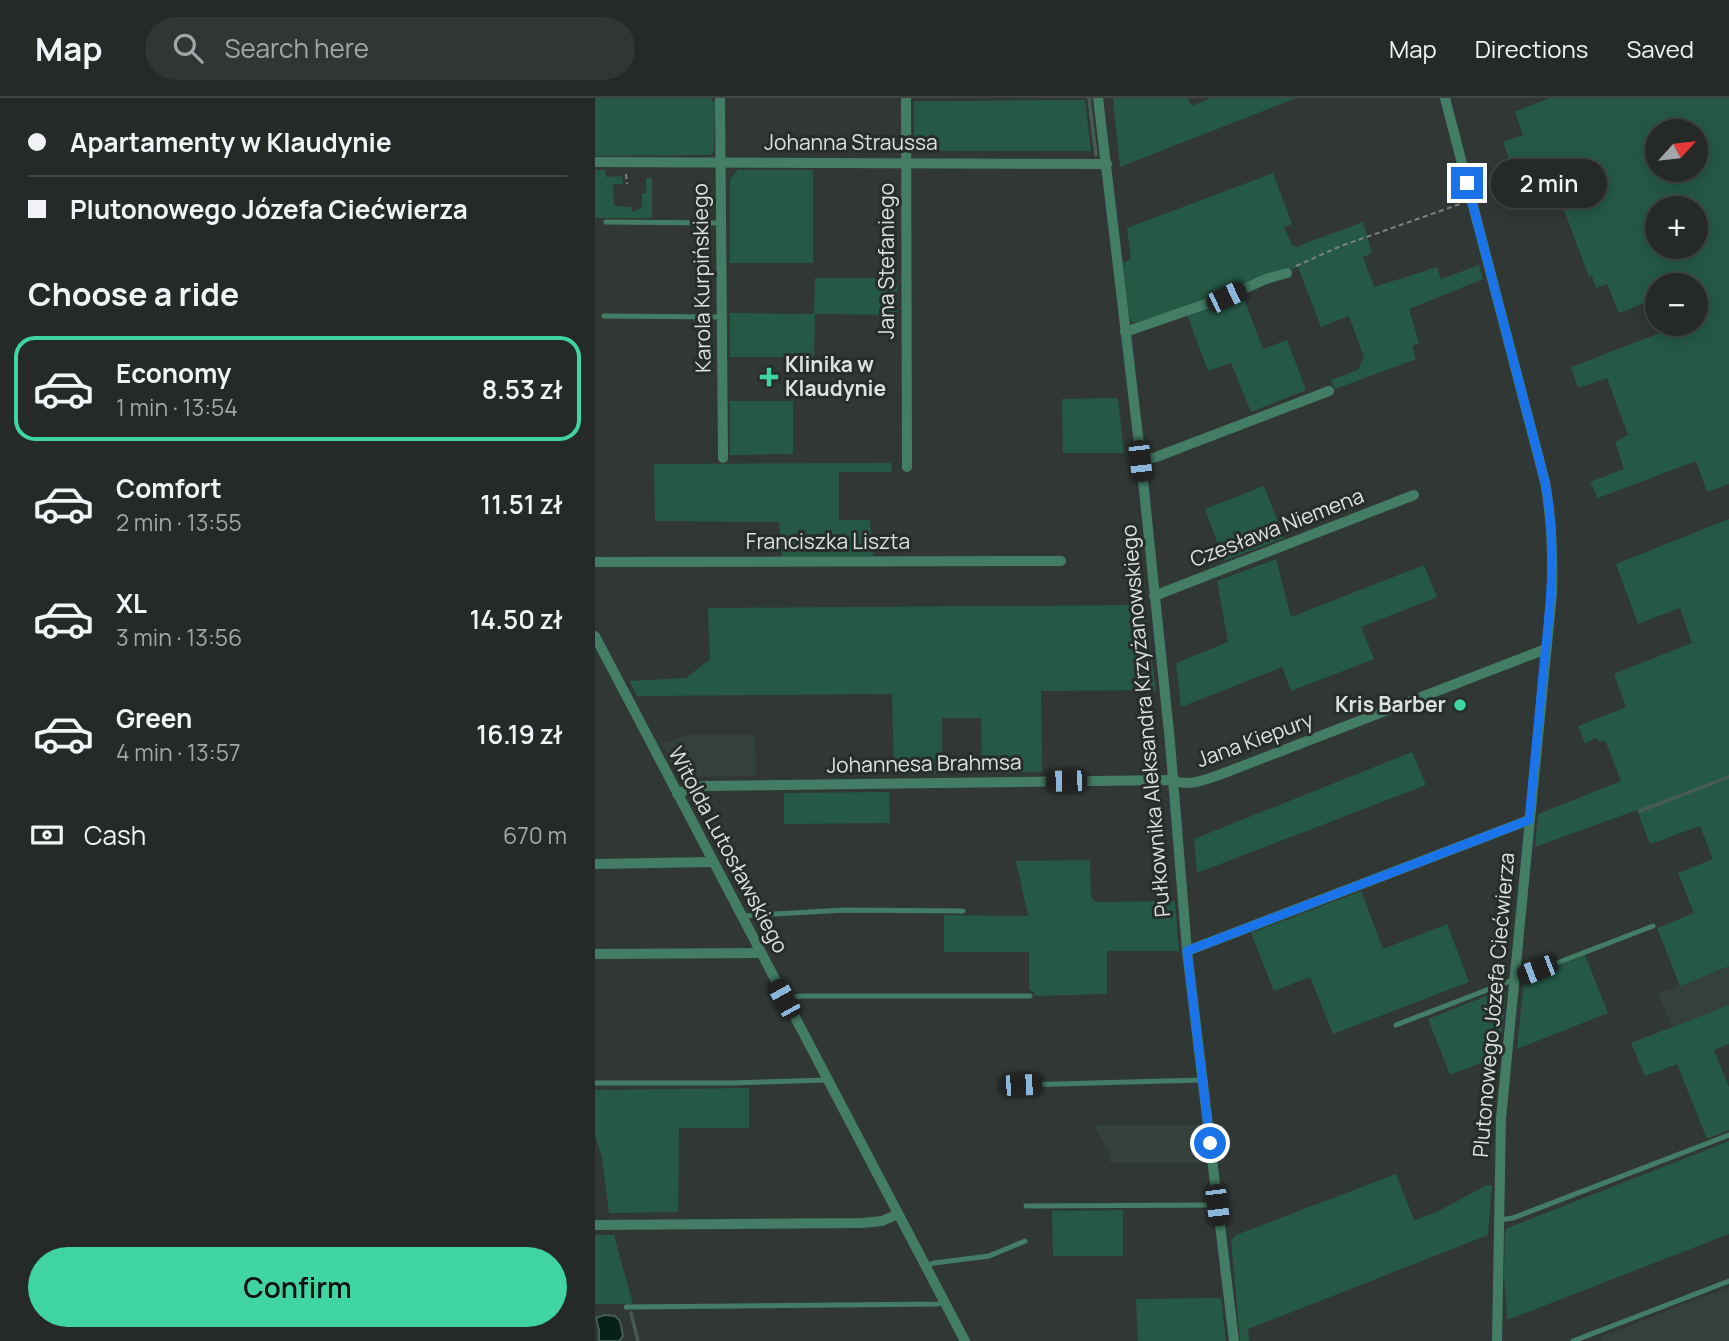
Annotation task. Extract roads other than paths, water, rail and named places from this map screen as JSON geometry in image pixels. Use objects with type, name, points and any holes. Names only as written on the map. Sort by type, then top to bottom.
[{"type":"street","name":"Karola Kurpińskiego","points":[[720,98],[723,458]]},
{"type":"street","name":"Jana Stefaniego","points":[[906,98],[907,467]]},
{"type":"street","name":"Pułkownika Aleksandra Krzyżanowskiego","points":[[1098,98],[1140,461],[1173,780],[1187,951],[1234,1341]]},
{"type":"street","name":"Plutonowego Józefa Ciećwierza","points":[[1445,98],[1545,482],[1551,511],[1553,553],[1552,593],[1501,1118],[1497,1341]]},
{"type":"street","name":"Johanna Straussa","points":[[595,162],[1107,164]]},
{"type":"street","points":[[1125,332],[1287,273]]},
{"type":"street","points":[[1140,461],[1168,453],[1329,391]]},
{"type":"street","name":"Czesława Niemena","points":[[1154,596],[1414,495]]},
{"type":"street","name":"Franciszka Liszta","points":[[595,562],[1061,561]]},
{"type":"street","name":"Witolda Lutosławskiego","points":[[596,642],[965,1341]]},
{"type":"street","name":"Jana Kiepury","points":[[1173,780],[1181,784],[1192,783],[1219,775],[1546,649]]},
{"type":"street","name":"Johannesa Brahmsa","points":[[677,794],[704,786],[1173,780]]},
{"type":"street","points":[[1187,951],[1529,820]]},
{"type":"street","points":[[595,864],[712,862]]},
{"type":"street","points":[[595,954],[760,953]]},
{"type":"street","points":[[595,1225],[862,1223],[882,1221],[898,1214]]},
{"type":"lane","points":[[606,222],[721,223]]},
{"type":"lane","points":[[604,316],[722,317]]},
{"type":"lane","points":[[740,916],[843,910],[963,911]]},
{"type":"lane","points":[[1396,1025],[1653,926]]},
{"type":"lane","points":[[784,999],[802,996],[1030,996]]},
{"type":"lane","points":[[595,1083],[827,1080]]},
{"type":"lane","points":[[1021,1085],[1202,1080]]},
{"type":"lane","points":[[1498,1220],[1513,1218],[1729,1135]]},
{"type":"lane","points":[[1025,1206],[1217,1205]]},
{"type":"lane","points":[[926,1266],[935,1262],[989,1256],[1025,1241]]},
{"type":"lane","points":[[1573,1341],[1729,1280]]},
{"type":"lane","points":[[626,1307],[944,1302]]},
{"type":"waterway","points":[[1089,98],[1096,155]]},
{"type":"waterway","points":[[1640,811],[1729,777]]},
{"type":"waterway","points":[[631,1313],[638,1341]]},
{"type":"place","name":"Klinika w Klaudynie","points":[[769,377]]},
{"type":"place","name":"Kris Barber","points":[[1460,705]]}]
